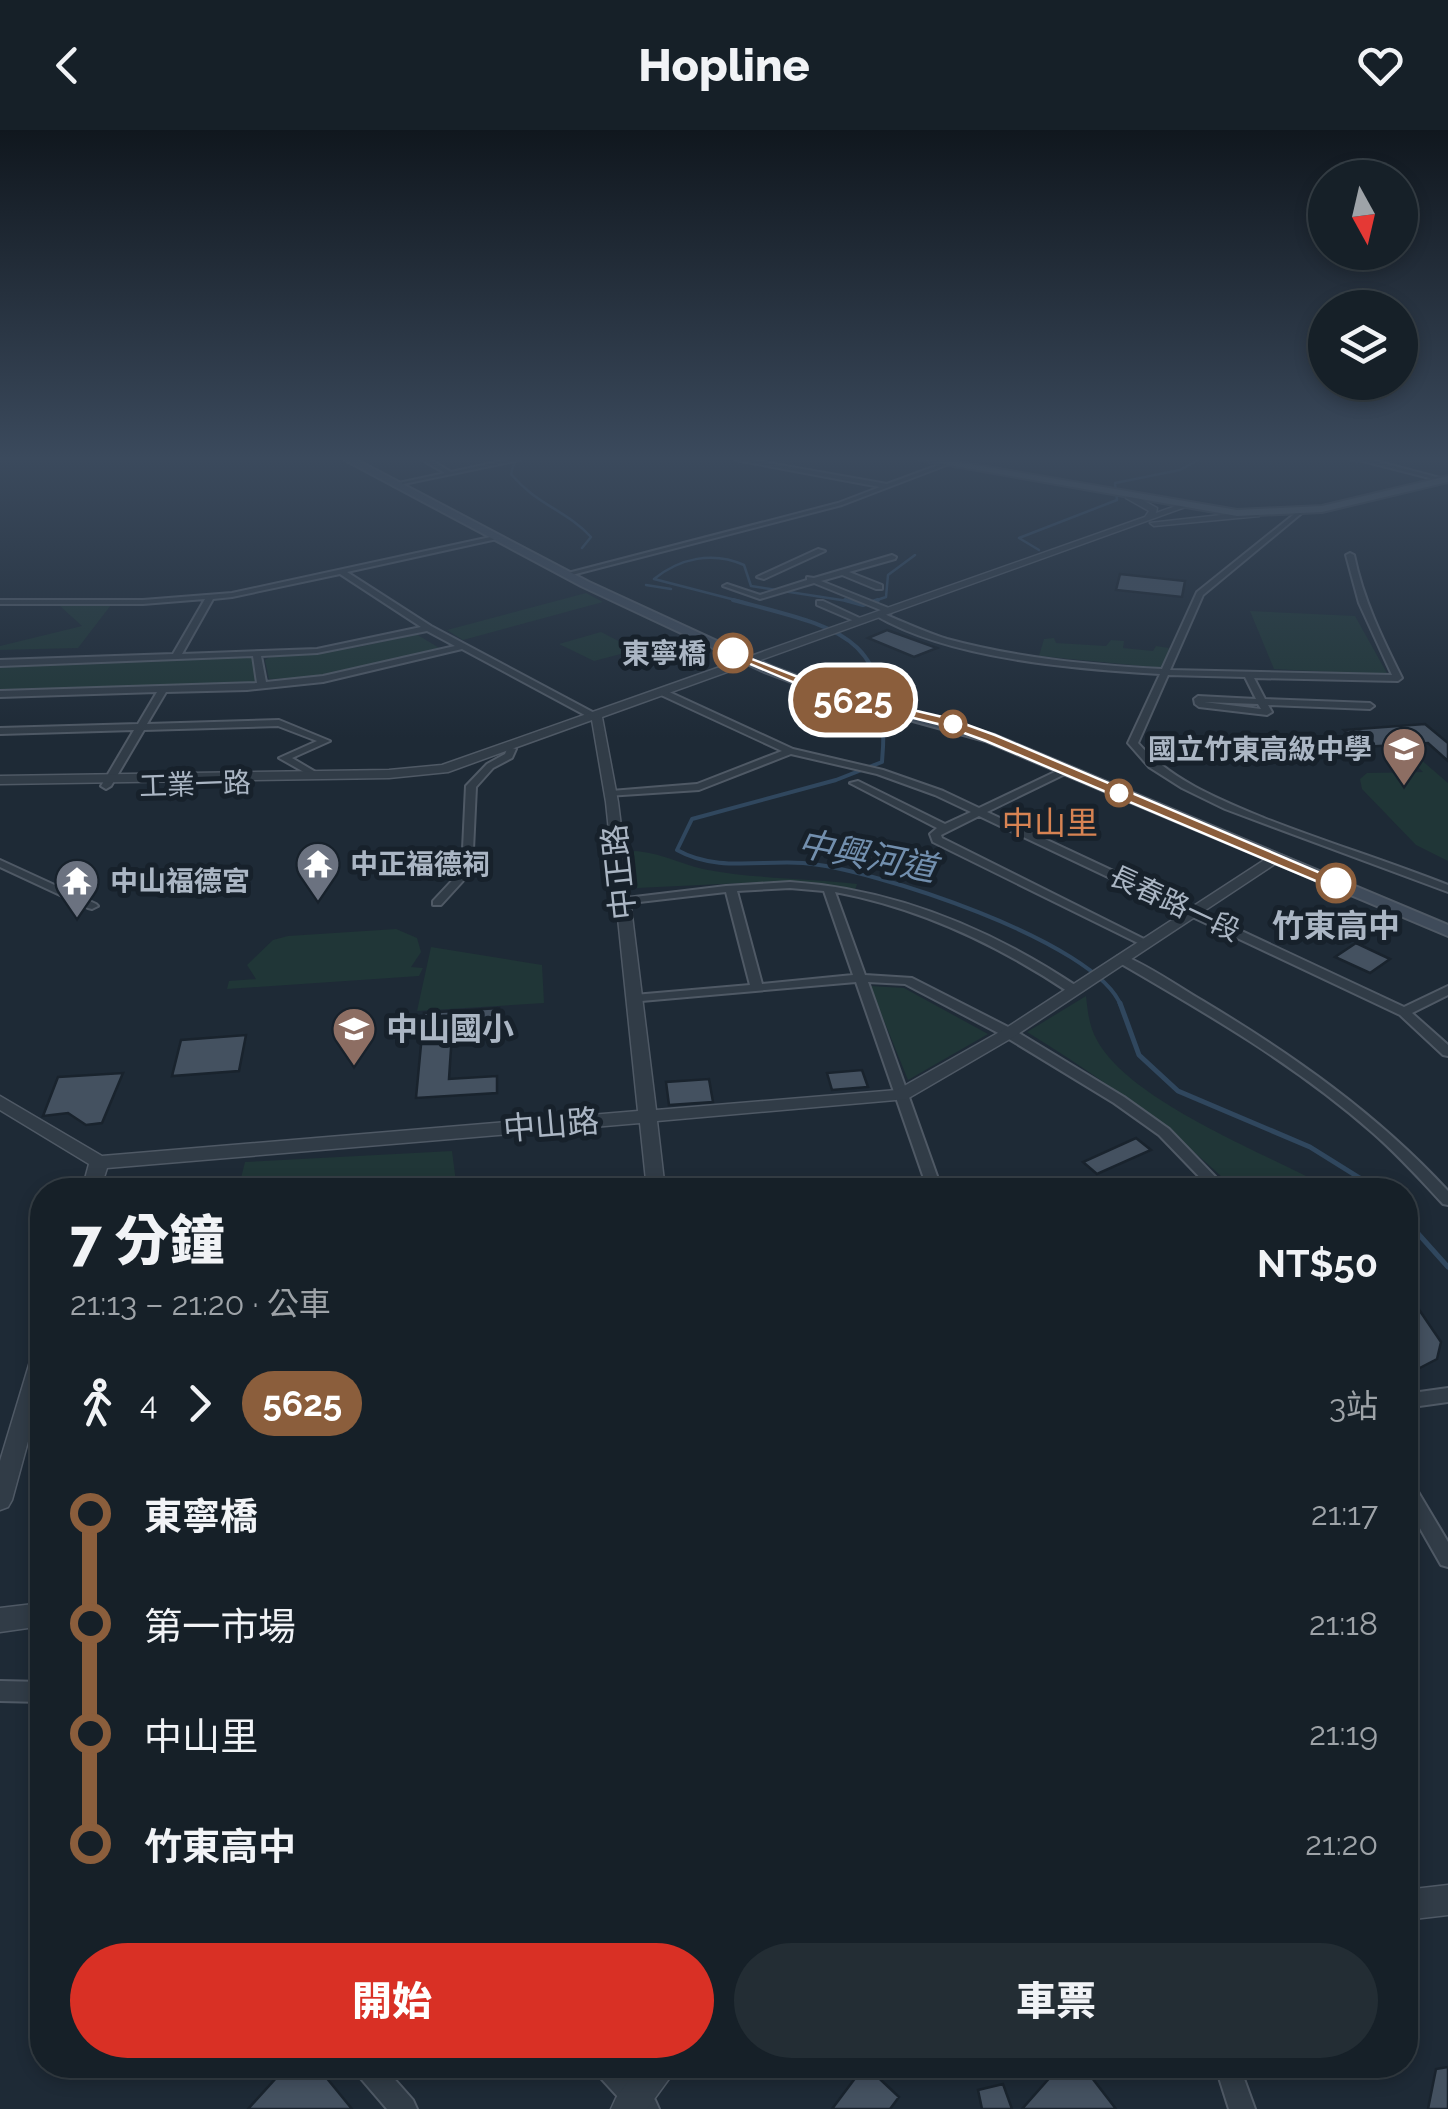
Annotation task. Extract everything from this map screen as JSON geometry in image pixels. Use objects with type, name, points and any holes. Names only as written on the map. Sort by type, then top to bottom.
[{"type":"main road","points":[[525,552],[752,662],[832,694],[974,732],[1448,931]]},
{"type":"street","points":[[0,602],[210,597],[431,552]]},
{"type":"street","points":[[568,574],[656,552]]},
{"type":"street","points":[[761,577],[819,552]]},
{"type":"street","points":[[728,586],[760,596],[810,576],[826,577],[889,558],[869,552]]},
{"type":"street","points":[[836,633],[878,610],[1050,552]]},
{"type":"street","points":[[1251,552],[1200,594],[1133,742],[1144,760],[1281,830],[1448,889]]},
{"type":"street","points":[[810,576],[878,610],[978,649],[1167,670],[1398,678],[1366,613],[1352,575],[1350,556]]},
{"type":"street","points":[[837,560],[856,568]]},
{"type":"street","points":[[868,564],[882,569]]},
{"type":"street","points":[[342,572],[428,628],[597,718],[836,633],[878,610]]},
{"type":"street","points":[[842,572],[879,587]]},
{"type":"street","points":[[175,658],[210,597]]},
{"type":"street","points":[[820,604],[862,620]]},
{"type":"street","points":[[0,662],[257,656],[357,646],[428,628]]},
{"type":"street","points":[[0,694],[323,680],[461,646]]},
{"type":"street","points":[[257,656],[262,685]]},
{"type":"street","points":[[1247,673],[1262,702],[1267,712],[1199,704],[1198,699],[1262,702],[1370,706]]},
{"type":"street","points":[[108,782],[162,689]]},
{"type":"street","name":"長春路一段","points":[[664,694],[790,751],[880,772],[979,812],[1404,1012],[1448,1052]]},
{"type":"street","name":"工業一路","points":[[108,782],[444,769],[597,718]]},
{"type":"street","name":"中正路","points":[[597,718],[611,794],[655,1178]]},
{"type":"street","points":[[0,731],[279,723],[325,740],[284,758],[311,774]]},
{"type":"street","points":[[438,903],[467,871],[471,786],[490,766],[510,756],[511,749]]},
{"type":"street","points":[[611,794],[699,787],[790,751]]},
{"type":"street","points":[[1064,771],[935,834],[938,840],[1146,944]]},
{"type":"street","name":"工業一路","points":[[0,783],[370,780],[389,774]]},
{"type":"street","points":[[855,784],[946,828]]},
{"type":"street","points":[[1277,858],[1115,964],[1307,1074],[1420,1167],[1448,1200]]},
{"type":"street","points":[[0,863],[92,906]]},
{"type":"street","points":[[621,895],[792,885],[830,890],[930,912],[1080,986]]},
{"type":"street","points":[[730,890],[757,988]]},
{"type":"street","points":[[830,890],[931,1178]]},
{"type":"street","name":"中山路","points":[[99,1162],[902,1096],[1115,964]]},
{"type":"street","points":[[634,1000],[862,978],[891,977],[908,982],[1009,1033],[1164,1132],[1209,1178]]},
{"type":"street","points":[[1404,1012],[1448,990]]},
{"type":"street","points":[[0,1102],[99,1162],[94,1178]]},
{"type":"street","points":[[1418,1399],[1448,1395]]},
{"type":"street","points":[[0,1500],[30,1396]]},
{"type":"street","points":[[1418,1507],[1448,1560]]},
{"type":"street","points":[[0,1620],[30,1616]]},
{"type":"street","points":[[0,1690],[30,1691]]},
{"type":"street","points":[[1418,1903],[1448,1900]]},
{"type":"street","points":[[377,2078],[404,2109]]},
{"type":"street","points":[[616,2078],[636,2105],[652,2078]]},
{"type":"street","points":[[1231,2078],[1242,2109]]},
{"type":"green space","points":[[586,593],[603,602],[463,640],[447,630]]},
{"type":"green space","points":[[111,605],[78,648],[0,650],[0,646],[82,626],[60,606]]},
{"type":"green space","points":[[1250,611],[1355,616],[1388,675],[1274,669]]},
{"type":"green space","points":[[601,632],[636,650],[594,661],[559,644]]},
{"type":"green space","points":[[416,634],[441,649],[323,677],[269,679],[265,660],[272,656],[359,647]]},
{"type":"green space","points":[[1054,638],[1056,643],[1106,646],[1111,640],[1124,641],[1123,648],[1169,648],[1163,668],[1039,656],[1044,639]]},
{"type":"green space","points":[[252,657],[259,684],[0,692],[0,664]]},
{"type":"green space","points":[[1409,758],[1419,758],[1448,783],[1448,861],[1416,845],[1362,789],[1360,779],[1367,773],[1423,772]]},
{"type":"green space","points":[[633,851],[726,873],[857,884],[855,890],[787,881],[637,888]]},
{"type":"green space","points":[[396,929],[417,938],[421,952],[411,967],[423,968],[419,976],[227,989],[229,981],[256,979],[247,965],[273,940]]},
{"type":"green space","points":[[431,947],[542,965],[544,1003],[417,1011]]},
{"type":"green space","points":[[870,986],[904,988],[988,1034],[908,1080]]},
{"type":"green space","points":[[1086,996],[1098,1042],[1136,1082],[1193,1119],[1308,1177],[1223,1178],[1134,1104],[1027,1032]]},
{"type":"green space","points":[[452,1151],[455,1178],[241,1178],[245,1162]]},
{"type":"building","points":[[1120,574],[1185,581],[1182,597],[1116,590]]},
{"type":"building","points":[[887,630],[937,648],[914,657],[868,638]]},
{"type":"building","points":[[1425,724],[1448,743],[1448,761],[1428,743],[1363,747],[1344,730]]},
{"type":"building","points":[[1356,943],[1390,959],[1370,973],[1335,957]]},
{"type":"building","points":[[499,1008],[499,1030],[452,1033],[449,1079],[497,1076],[497,1093],[416,1098],[424,1013]]},
{"type":"building","points":[[246,1035],[239,1071],[172,1076],[181,1040]]},
{"type":"building","points":[[862,1070],[868,1087],[832,1090],[827,1073]]},
{"type":"building","points":[[123,1073],[102,1123],[86,1125],[68,1113],[43,1116],[58,1077]]},
{"type":"building","points":[[709,1079],[713,1102],[669,1105],[666,1082]]},
{"type":"building","points":[[1136,1138],[1151,1150],[1097,1174],[1083,1162]]},
{"type":"building","points":[[1418,1308],[1441,1342],[1437,1359],[1418,1369]]},
{"type":"building","points":[[1448,2067],[1448,2109],[1428,2109],[1436,2069]]},
{"type":"building","points":[[276,2078],[327,2078],[352,2109],[248,2109]]},
{"type":"building","points":[[855,2078],[879,2078],[899,2097],[890,2109],[832,2109]]},
{"type":"building","points":[[1049,2078],[1092,2078],[1116,2109],[1022,2109]]},
{"type":"building","points":[[1003,2084],[1012,2109],[982,2109],[978,2090]]},
{"type":"waterway","points":[[871,602],[886,597],[888,575],[915,555]]},
{"type":"waterway","points":[[743,602],[654,579],[686,562],[721,558],[744,565],[751,586],[850,601]]},
{"type":"waterway","points":[[646,585],[671,589]]},
{"type":"waterway","name":"中興河道","points":[[733,600],[804,619],[852,644],[868,662],[879,686],[882,762],[836,780],[692,819],[677,850],[723,863],[803,863],[835,868],[878,878],[979,912],[1071,957],[1104,982],[1121,1006]]},
{"type":"waterway","points":[[845,600],[850,601]]},
{"type":"waterway","points":[[850,601],[863,605],[878,600]]},
{"type":"waterway","points":[[850,601],[854,602]]},
{"type":"waterway","name":"中興河道","points":[[1120,1003],[1139,1055],[1178,1091],[1310,1147],[1360,1178]]},
{"type":"waterway","name":"中興河道","points":[[1418,1234],[1448,1267]]},
{"type":"bus line","name":"5625","points":[[733,653],[832,694],[946,722],[990,738],[1336,883]]},
{"type":"place","name":"東寧橋","points":[[733,653]]},
{"type":"place","name":"國立竹東高級中學","points":[[1404,787]]},
{"type":"place","name":"竹東高中","points":[[1336,883]]},
{"type":"place","name":"中正福德祠","points":[[318,902]]},
{"type":"place","name":"中山福德宮","points":[[77,919]]},
{"type":"place","name":"中山國小","points":[[354,1067]]},
{"type":"district","name":"中山里","points":[[1050,823]]}]
